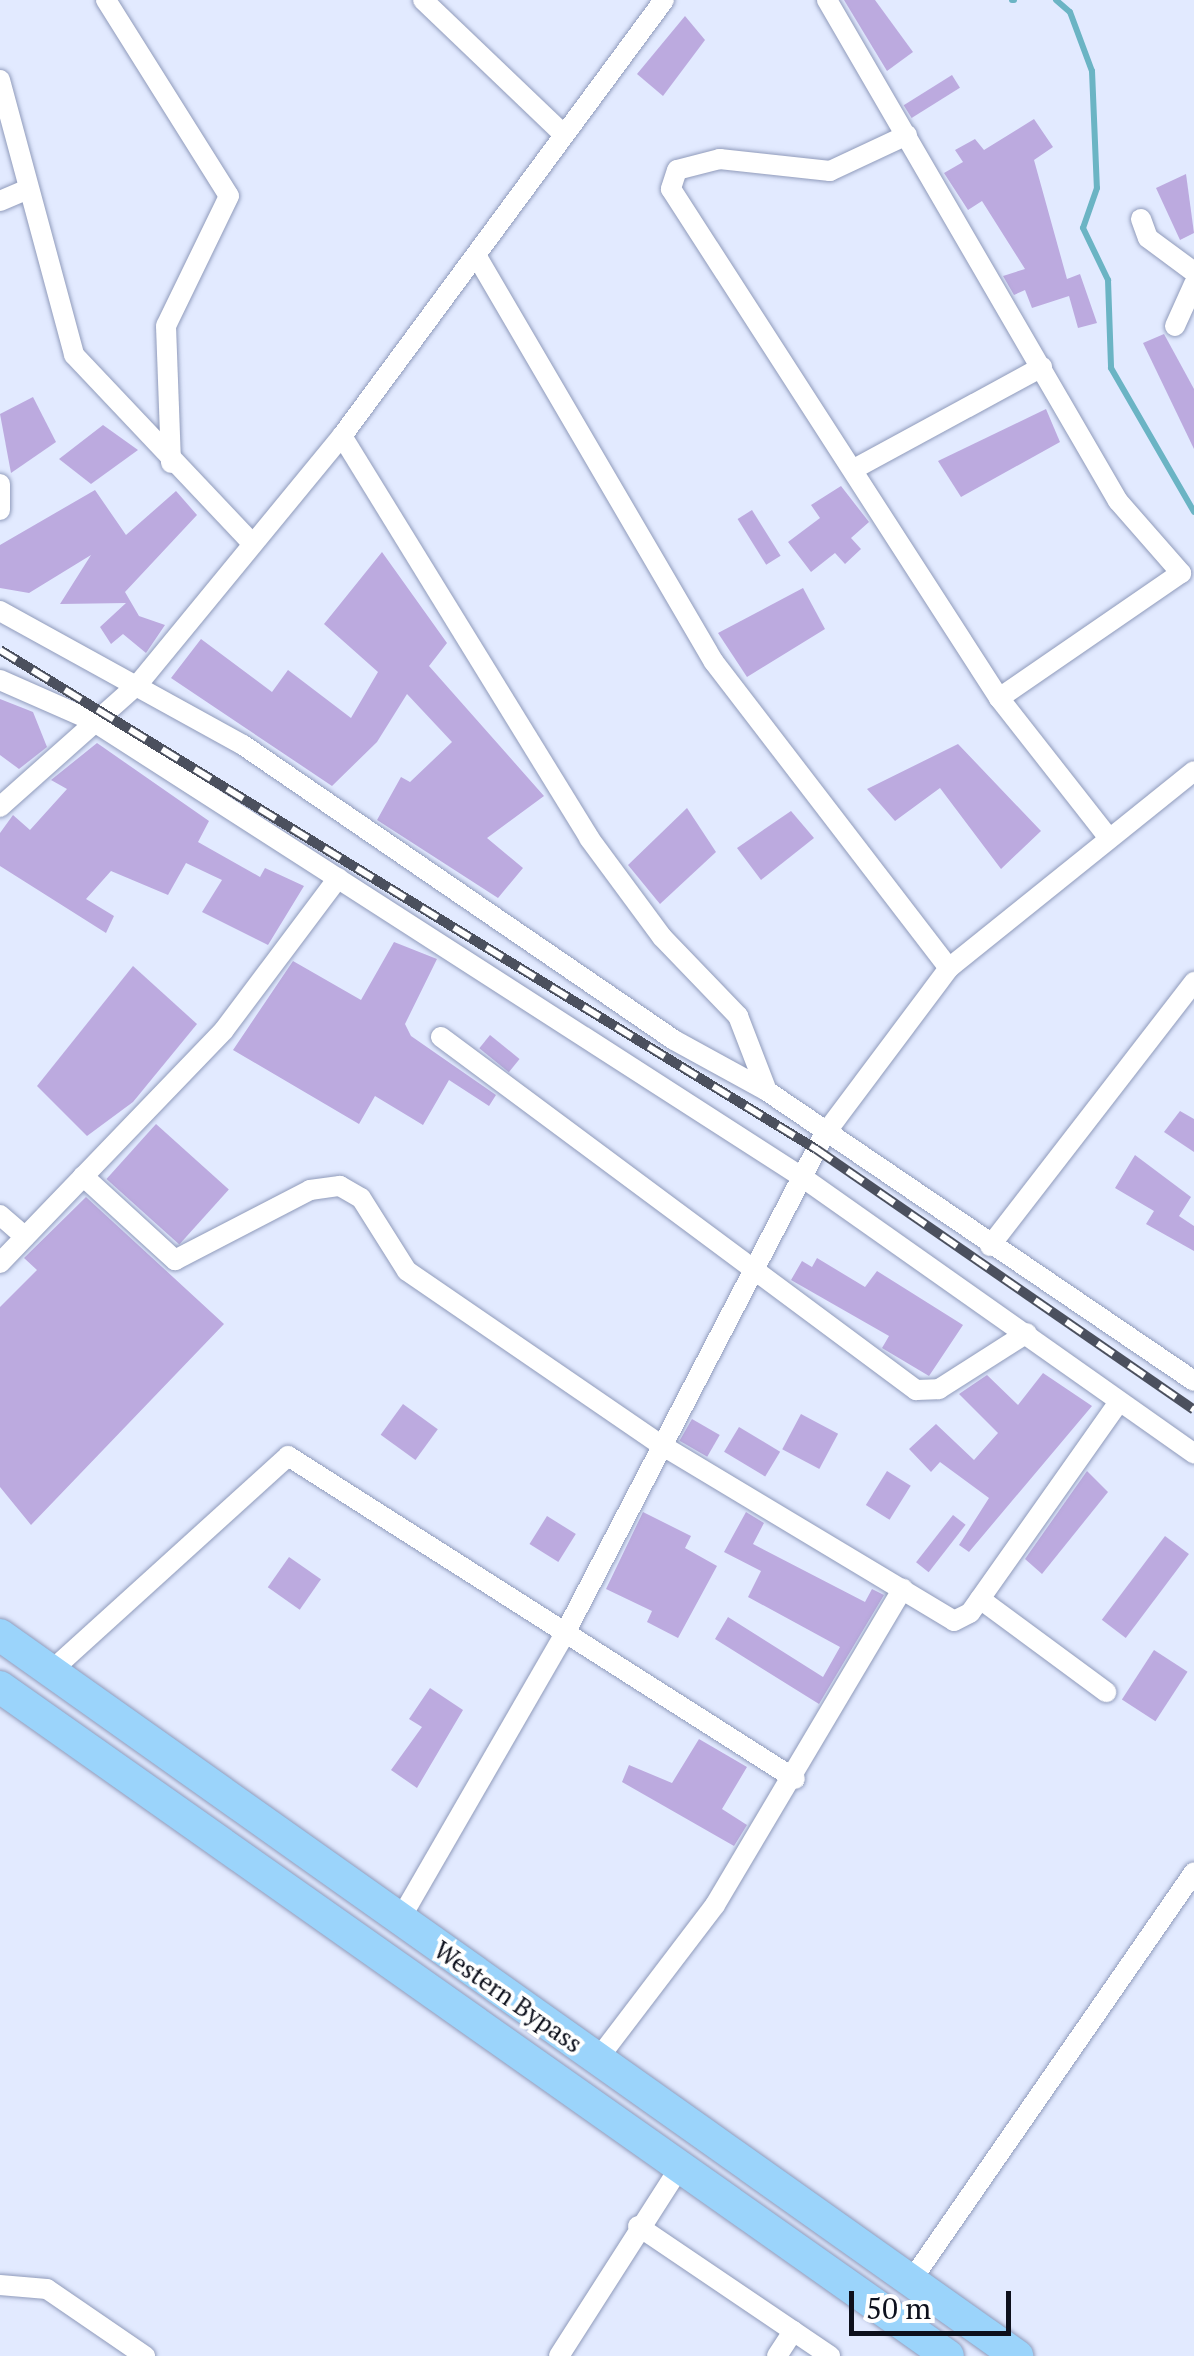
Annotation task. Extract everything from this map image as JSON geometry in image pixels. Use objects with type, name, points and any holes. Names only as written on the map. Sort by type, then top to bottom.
[{"type":"main road","name":"Western Bypass","points":[[0,1635],[1018,2356]]},
{"type":"main road","name":"Western Bypass","points":[[0,1687],[948,2356]]},
{"type":"street","points":[[106,0],[229,196],[166,326],[170,463]]},
{"type":"street","points":[[423,0],[560,130]]},
{"type":"street","points":[[0,807],[139,683],[342,436],[476,255],[560,130],[664,0]]},
{"type":"street","points":[[827,0],[1118,501],[1181,572],[999,698]]},
{"type":"street","points":[[0,80],[16,114],[26,190],[74,356],[170,463],[252,543]]},
{"type":"street","points":[[907,135],[830,170],[732,158],[670,178],[999,698],[1108,837]]},
{"type":"street","points":[[0,201],[26,190]]},
{"type":"street","points":[[1141,219],[1148,238],[1194,272]]},
{"type":"street","points":[[476,255],[714,662],[949,968]]},
{"type":"street","points":[[1175,326],[1194,284]]},
{"type":"street","points":[[854,469],[1042,368]]},
{"type":"street","points":[[342,436],[589,838],[662,937],[738,1016],[767,1091]]},
{"type":"street","points":[[0,484],[0,510]]},
{"type":"street","points":[[0,611],[139,683],[674,1040],[767,1091],[824,1136],[1194,1381]]},
{"type":"street","points":[[0,680],[93,721],[802,1177],[1194,1454]]},
{"type":"street","points":[[399,1920],[563,1637],[747,1272],[824,1136],[949,968],[1194,770]]},
{"type":"street","points":[[0,1263],[224,1030],[338,878]]},
{"type":"street","points":[[990,1246],[1194,982]]},
{"type":"street","points":[[441,1037],[747,1272],[926,1393],[1027,1333]]},
{"type":"street","points":[[83,1176],[174,1260],[310,1190],[340,1186],[361,1198],[407,1271],[658,1443],[954,1621],[980,1599],[1120,1402]]},
{"type":"street","points":[[0,1215],[24,1236]]},
{"type":"street","points":[[51,1671],[280,1456],[795,1779]]},
{"type":"street","points":[[597,2060],[795,1779],[904,1589]]},
{"type":"street","points":[[980,1599],[1106,1692]]},
{"type":"street","points":[[911,2282],[1187,1898],[1194,1872]]},
{"type":"street","points":[[560,2356],[638,2226],[680,2167]]},
{"type":"street","points":[[638,2226],[830,2356]]},
{"type":"street","points":[[0,2285],[47,2289],[145,2356]]},
{"type":"street","points":[[778,2356],[793,2331]]},
{"type":"building","points":[[844,0],[875,0],[913,52],[887,71]]},
{"type":"building","points":[[685,16],[705,40],[663,96],[637,74]]},
{"type":"building","points":[[952,75],[960,88],[912,118],[904,105]]},
{"type":"building","points":[[1034,119],[1053,147],[1034,160],[1067,279],[1080,274],[1097,323],[1078,328],[1069,296],[1032,308],[1025,290],[1014,295],[1003,276],[1025,269],[982,201],[968,210],[944,173],[963,162],[955,150],[975,139],[984,150]]},
{"type":"building","points":[[1186,174],[1194,233],[1180,240],[1156,188]]},
{"type":"building","points":[[1164,334],[1194,389],[1194,449],[1143,343]]},
{"type":"building","points":[[33,397],[56,442],[11,473],[0,414]]},
{"type":"building","points":[[1046,409],[1060,442],[961,497],[938,461]]},
{"type":"building","points":[[103,425],[138,450],[91,484],[59,459]]},
{"type":"building","points":[[841,486],[869,522],[851,538],[861,549],[845,564],[835,553],[811,572],[788,542],[820,518],[811,505]]},
{"type":"building","points":[[95,490],[126,535],[176,491],[197,515],[125,592],[139,616],[165,625],[146,653],[123,634],[111,644],[100,627],[126,603],[60,604],[91,555],[29,593],[0,588],[0,545]]},
{"type":"building","points":[[752,510],[781,556],[766,565],[738,519]]},
{"type":"building","points":[[382,552],[447,643],[429,666],[544,796],[487,838],[523,868],[498,898],[377,820],[401,777],[410,782],[452,742],[407,694],[377,742],[332,786],[171,678],[201,639],[272,692],[288,670],[351,718],[378,672],[324,624]]},
{"type":"building","points":[[803,588],[825,629],[747,677],[718,633]]},
{"type":"building","points":[[0,699],[33,712],[47,747],[19,769],[0,755]]},
{"type":"building","points":[[97,743],[209,821],[198,842],[260,877],[265,868],[304,886],[268,945],[202,912],[222,880],[186,863],[168,895],[111,871],[86,899],[114,916],[106,933],[0,866],[0,833],[13,815],[30,830],[67,789],[51,780]]},
{"type":"building","points":[[958,744],[1041,831],[1001,869],[940,788],[895,821],[867,789]]},
{"type":"building","points":[[687,808],[716,852],[660,904],[628,865]]},
{"type":"building","points":[[791,811],[814,838],[761,880],[737,848]]},
{"type":"building","points":[[394,942],[437,959],[405,1024],[411,1036],[496,1095],[489,1106],[449,1080],[423,1125],[375,1096],[359,1124],[233,1050],[293,961],[361,1000]]},
{"type":"building","points":[[133,966],[197,1024],[133,1102],[87,1136],[37,1086]]},
{"type":"building","points":[[490,1035],[520,1059],[509,1072],[479,1048]]},
{"type":"building","points":[[1180,1111],[1194,1119],[1194,1152],[1164,1132]]},
{"type":"building","points":[[156,1124],[229,1190],[179,1245],[106,1179]]},
{"type":"building","points":[[1135,1155],[1191,1197],[1179,1216],[1194,1226],[1194,1251],[1146,1224],[1154,1211],[1115,1188]]},
{"type":"building","points":[[86,1197],[224,1324],[31,1525],[0,1487],[0,1307],[37,1270],[24,1258]]},
{"type":"building","points":[[817,1258],[865,1287],[877,1271],[963,1325],[929,1376],[882,1348],[889,1336],[791,1280],[802,1261],[812,1267]]},
{"type":"building","points":[[1043,1373],[1092,1406],[969,1552],[959,1545],[989,1498],[940,1462],[931,1472],[909,1449],[936,1424],[974,1460],[998,1433],[959,1394],[987,1375],[1018,1405]]},
{"type":"building","points":[[403,1404],[438,1429],[415,1460],[381,1435]]},
{"type":"building","points":[[801,1414],[838,1434],[819,1469],[782,1449]]},
{"type":"building","points":[[692,1419],[720,1435],[707,1457],[680,1441]]},
{"type":"building","points":[[739,1427],[780,1452],[765,1477],[724,1452]]},
{"type":"building","points":[[887,1471],[911,1486],[890,1520],[866,1505]]},
{"type":"building","points":[[1087,1471],[1108,1492],[1042,1574],[1025,1559]]},
{"type":"building","points":[[643,1512],[691,1536],[685,1548],[717,1566],[678,1638],[647,1622],[652,1611],[606,1589]]},
{"type":"building","points":[[746,1512],[764,1523],[753,1544],[865,1602],[872,1589],[884,1595],[819,1704],[715,1639],[728,1617],[823,1677],[840,1647],[748,1597],[761,1571],[724,1552]]},
{"type":"building","points":[[953,1515],[966,1525],[929,1572],[916,1562]]},
{"type":"building","points":[[547,1516],[576,1534],[558,1562],[530,1544]]},
{"type":"building","points":[[1165,1536],[1189,1554],[1126,1638],[1102,1620]]},
{"type":"building","points":[[289,1557],[321,1579],[300,1610],[268,1587]]},
{"type":"building","points":[[1154,1650],[1188,1672],[1155,1721],[1122,1699]]},
{"type":"building","points":[[430,1688],[463,1710],[417,1788],[391,1770],[422,1727],[409,1719]]},
{"type":"building","points":[[699,1739],[747,1767],[722,1809],[747,1825],[734,1846],[622,1782],[629,1765],[672,1783]]},
{"type":"waterway","points":[[1056,0],[1070,12],[1092,71],[1097,188],[1083,228],[1108,280],[1111,368],[1194,512]]},
{"type":"railway","points":[[0,650],[816,1149],[1194,1410]]}]
